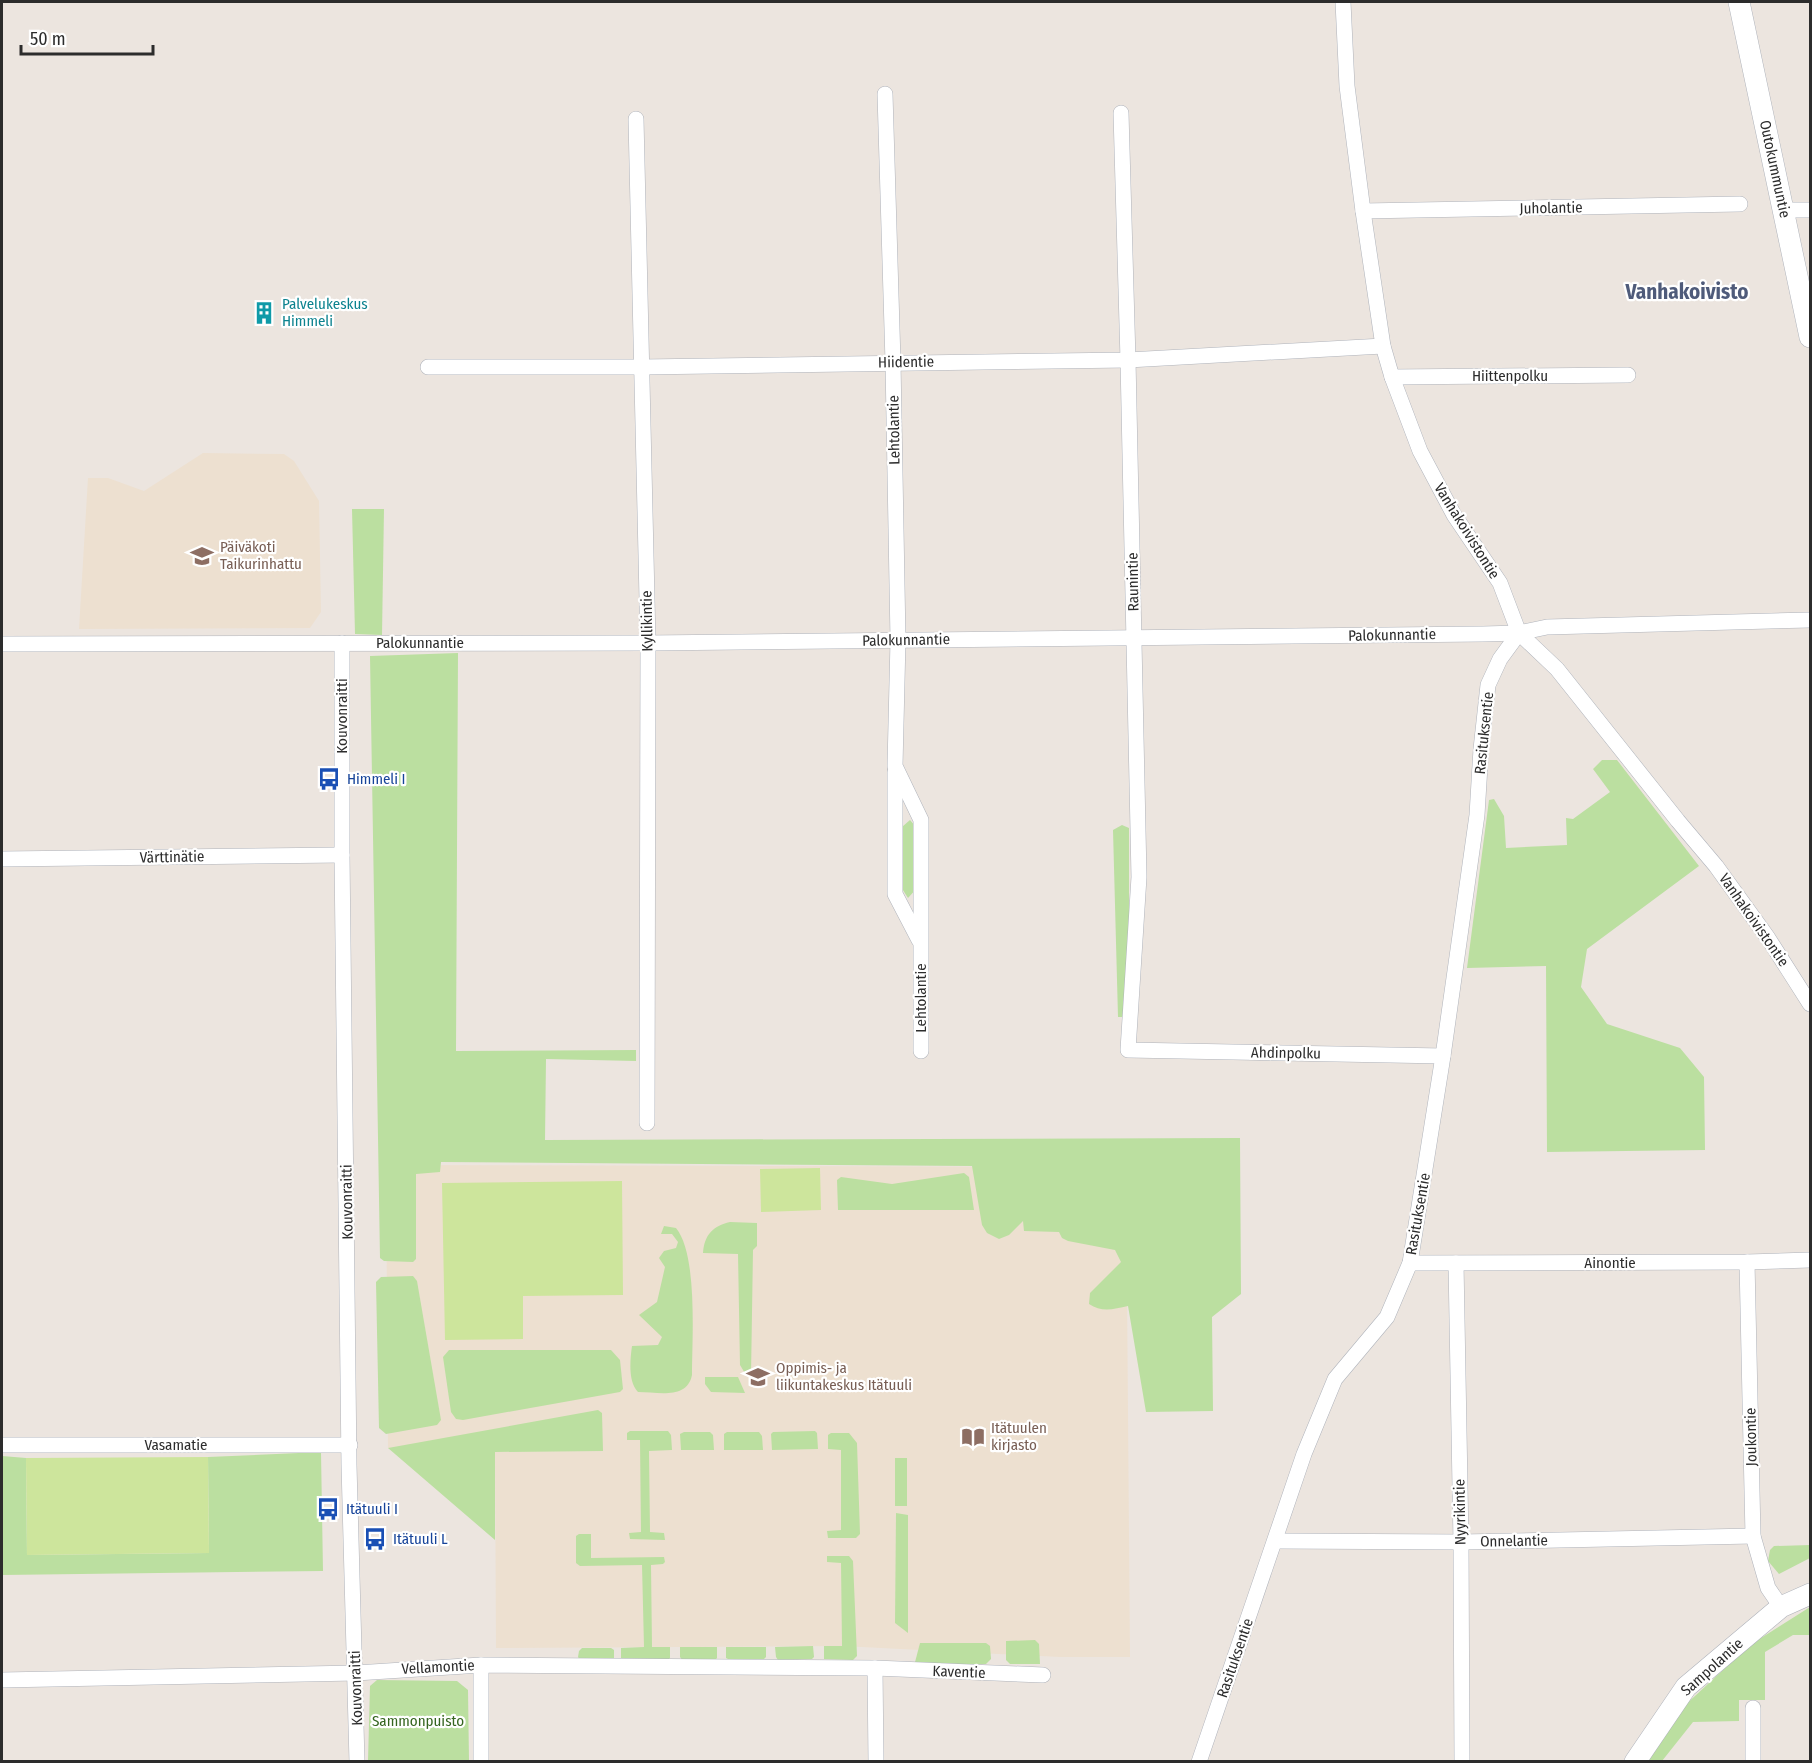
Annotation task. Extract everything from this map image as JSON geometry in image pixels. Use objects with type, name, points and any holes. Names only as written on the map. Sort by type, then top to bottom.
[{"type":"main road","name":"Outokummuntie","points":[[1738,2],[1810,336]]},
{"type":"main road","name":"Sampolantie","points":[[1635,1761],[1686,1688],[1780,1606],[1810,1594]]},
{"type":"street","name":"Vanhakoivistontie","points":[[1343,2],[1347,86],[1362,212],[1383,346],[1420,452],[1454,515],[1500,583],[1519,633],[1557,669],[1716,866],[1768,938],[1810,1004]]},
{"type":"street","name":"Lehtolantie","points":[[885,94],[898,640],[895,894],[921,944]]},
{"type":"street","name":"Raunintie","points":[[1120,113],[1128,360],[1139,877],[1128,1050]]},
{"type":"street","name":"Kyllikintie","points":[[636,119],[648,643],[647,1123]]},
{"type":"street","name":"Juholantie","points":[[1362,212],[1740,204]]},
{"type":"street","points":[[1783,210],[1810,210]]},
{"type":"street","name":"Hiidentie","points":[[428,367],[642,367],[1128,360],[1383,346]]},
{"type":"street","name":"Hiittenpolku","points":[[1392,377],[1628,375]]},
{"type":"street","name":"Palokunnantie","points":[[2,644],[648,643],[1519,633],[1547,627],[1810,620]]},
{"type":"street","name":"Rasituksentie","points":[[1199,1761],[1304,1454],[1335,1379],[1387,1317],[1410,1263],[1443,1056],[1477,815],[1488,685],[1500,659],[1519,633]]},
{"type":"street","name":"Kouvonraitti","points":[[342,643],[342,855],[357,1761]]},
{"type":"street","name":"Lehtolantie","points":[[895,766],[921,819],[921,1051]]},
{"type":"street","name":"Värttinätie","points":[[2,859],[342,855]]},
{"type":"street","name":"Ahdinpolku","points":[[1128,1050],[1443,1056]]},
{"type":"street","name":"Ainontie","points":[[1410,1263],[1810,1260]]},
{"type":"street","name":"Joukontie","points":[[1747,1262],[1753,1536],[1768,1588],[1780,1606]]},
{"type":"street","name":"Nyyrikintie","points":[[1456,1263],[1462,1761]]},
{"type":"street","name":"Vasamatie","points":[[2,1445],[350,1445]]},
{"type":"street","name":"Onnelantie","points":[[1276,1541],[1461,1542],[1753,1536]]},
{"type":"street","points":[[481,1665],[482,1761]]},
{"type":"street","name":"Vellamontie","points":[[2,1680],[356,1673],[481,1665],[875,1668]]},
{"type":"street","points":[[875,1668],[876,1761]]},
{"type":"street","name":"Kaventie","points":[[875,1668],[1044,1675]]},
{"type":"street","points":[[1753,1708],[1753,1761]]},
{"type":"shaded area","name":"Päiväkoti Taikurinhattu","points":[[203,453],[284,454],[294,461],[319,501],[321,612],[310,628],[79,629],[88,478],[108,478],[144,491]]},
{"type":"shaded area","name":"Oppimis- ja liikuntakeskus Itätuuli","points":[[386,1165],[1126,1167],[1130,1657],[1060,1657],[842,1646],[496,1648],[495,1452],[388,1448]]},
{"type":"green space","points":[[352,509],[384,509],[382,635],[355,634]]},
{"type":"green space","points":[[458,653],[456,1051],[636,1050],[636,1061],[546,1059],[545,1140],[1240,1138],[1241,1294],[1212,1317],[1213,1411],[1146,1412],[1128,1306],[1103,1309],[1089,1304],[1090,1293],[1121,1262],[1115,1250],[1068,1241],[1062,1238],[1059,1232],[1024,1231],[1023,1221],[1009,1235],[999,1239],[987,1233],[982,1225],[972,1166],[441,1162],[440,1172],[416,1174],[416,1259],[413,1262],[384,1261],[380,1258],[370,656]]},
{"type":"green space","points":[[1602,760],[1617,760],[1699,866],[1587,949],[1581,987],[1607,1024],[1680,1048],[1704,1077],[1705,1150],[1547,1152],[1546,966],[1467,968],[1489,800],[1494,799],[1504,816],[1506,848],[1567,845],[1566,818],[1573,819],[1610,792],[1593,769]]},
{"type":"green space","points":[[910,820],[916,827],[917,888],[908,898],[901,887],[902,827]]},
{"type":"green space","points":[[1122,825],[1129,828],[1129,931],[1124,1017],[1118,1017],[1113,830]]},
{"type":"green space","points":[[820,1168],[821,1210],[761,1212],[760,1169]]},
{"type":"green space","points":[[964,1173],[969,1177],[974,1210],[838,1210],[837,1180],[841,1177],[892,1184]]},
{"type":"green space","points":[[622,1181],[623,1295],[523,1296],[523,1339],[445,1340],[442,1183]]},
{"type":"green space","points":[[730,1222],[757,1223],[757,1246],[753,1250],[751,1376],[746,1375],[740,1365],[738,1254],[703,1253],[705,1241],[710,1232]]},
{"type":"green space","points":[[664,1226],[676,1228],[688,1257],[693,1320],[692,1375],[689,1383],[678,1391],[671,1393],[638,1392],[631,1377],[632,1346],[658,1345],[662,1337],[639,1315],[657,1302],[665,1267],[659,1258],[664,1251],[676,1248],[678,1242],[672,1234],[661,1234]]},
{"type":"green space","points":[[413,1276],[417,1281],[441,1420],[437,1425],[386,1434],[379,1428],[376,1282],[381,1277]]},
{"type":"green space","points":[[449,1350],[611,1350],[620,1360],[623,1389],[620,1392],[463,1420],[456,1419],[451,1412],[443,1357]]},
{"type":"green space","points":[[705,1377],[738,1377],[745,1393],[711,1392],[705,1384]]},
{"type":"green space","points":[[598,1410],[602,1413],[603,1451],[495,1452],[495,1540],[388,1448]]},
{"type":"green space","points":[[630,1431],[668,1431],[671,1435],[672,1450],[649,1451],[650,1532],[664,1533],[665,1540],[630,1539],[629,1533],[641,1532],[640,1440],[627,1440],[627,1433]]},
{"type":"green space","points":[[815,1431],[818,1449],[772,1450],[771,1434],[773,1432]]},
{"type":"green space","points":[[710,1432],[713,1435],[714,1450],[681,1450],[680,1434]]},
{"type":"green space","points":[[727,1432],[759,1432],[762,1436],[763,1450],[724,1450],[724,1434]]},
{"type":"green space","points":[[849,1433],[857,1443],[860,1534],[856,1538],[828,1538],[827,1531],[841,1530],[841,1450],[828,1449],[828,1435]]},
{"type":"green space","points":[[321,1452],[323,1571],[2,1575],[2,1456],[26,1458],[27,1555],[209,1553],[208,1457]]},
{"type":"green space","points":[[208,1457],[209,1553],[27,1555],[26,1458]]},
{"type":"green space","points":[[895,1458],[907,1458],[907,1506],[895,1506]]},
{"type":"green space","points":[[896,1513],[908,1515],[908,1633],[895,1623]]},
{"type":"green space","points":[[591,1534],[591,1558],[664,1557],[663,1564],[651,1565],[652,1647],[670,1647],[670,1658],[667,1661],[625,1661],[621,1658],[621,1648],[644,1647],[642,1565],[580,1566],[576,1563],[576,1536]]},
{"type":"green space","points":[[1810,1545],[1810,1558],[1779,1574],[1768,1561],[1770,1550],[1774,1546]]},
{"type":"green space","points":[[827,1556],[849,1556],[853,1561],[857,1656],[853,1660],[824,1659],[824,1646],[842,1646],[841,1563],[827,1562]]},
{"type":"green space","points":[[1810,1607],[1810,1635],[1793,1635],[1765,1652],[1765,1700],[1739,1700],[1739,1721],[1693,1722],[1662,1761],[1646,1762],[1682,1708],[1750,1645]]},
{"type":"green space","points":[[1035,1640],[1039,1644],[1040,1664],[1010,1664],[1006,1660],[1006,1641]]},
{"type":"green space","points":[[920,1643],[986,1643],[990,1646],[991,1659],[986,1664],[914,1666]]},
{"type":"green space","points":[[813,1646],[814,1657],[812,1659],[778,1660],[776,1657],[775,1647]]},
{"type":"green space","points":[[680,1647],[717,1647],[717,1658],[715,1660],[683,1661],[680,1657]]},
{"type":"green space","points":[[726,1647],[766,1647],[766,1657],[764,1659],[730,1660],[726,1658]]},
{"type":"green space","points":[[582,1648],[611,1648],[614,1650],[614,1660],[581,1661],[578,1657]]},
{"type":"green space","name":"Sammonpuisto","points":[[377,1680],[457,1681],[468,1690],[469,1761],[368,1761],[370,1686]]},
{"type":"place","name":"Palvelukeskus Himmeli","points":[[264,313]]},
{"type":"place","name":"Päiväkoti Taikurinhattu","points":[[202,556]]},
{"type":"place","name":"Himmeli I","points":[[329,779]]},
{"type":"place","name":"Oppimis- ja liikuntakeskus Itätuuli","points":[[758,1377]]},
{"type":"place","name":"Itätuulen kirjasto","points":[[973,1437]]},
{"type":"place","name":"Itätuuli I","points":[[328,1509]]},
{"type":"place","name":"Itätuuli L","points":[[375,1539]]},
{"type":"district","name":"Vanhakoivisto","points":[[1687,292]]}]
